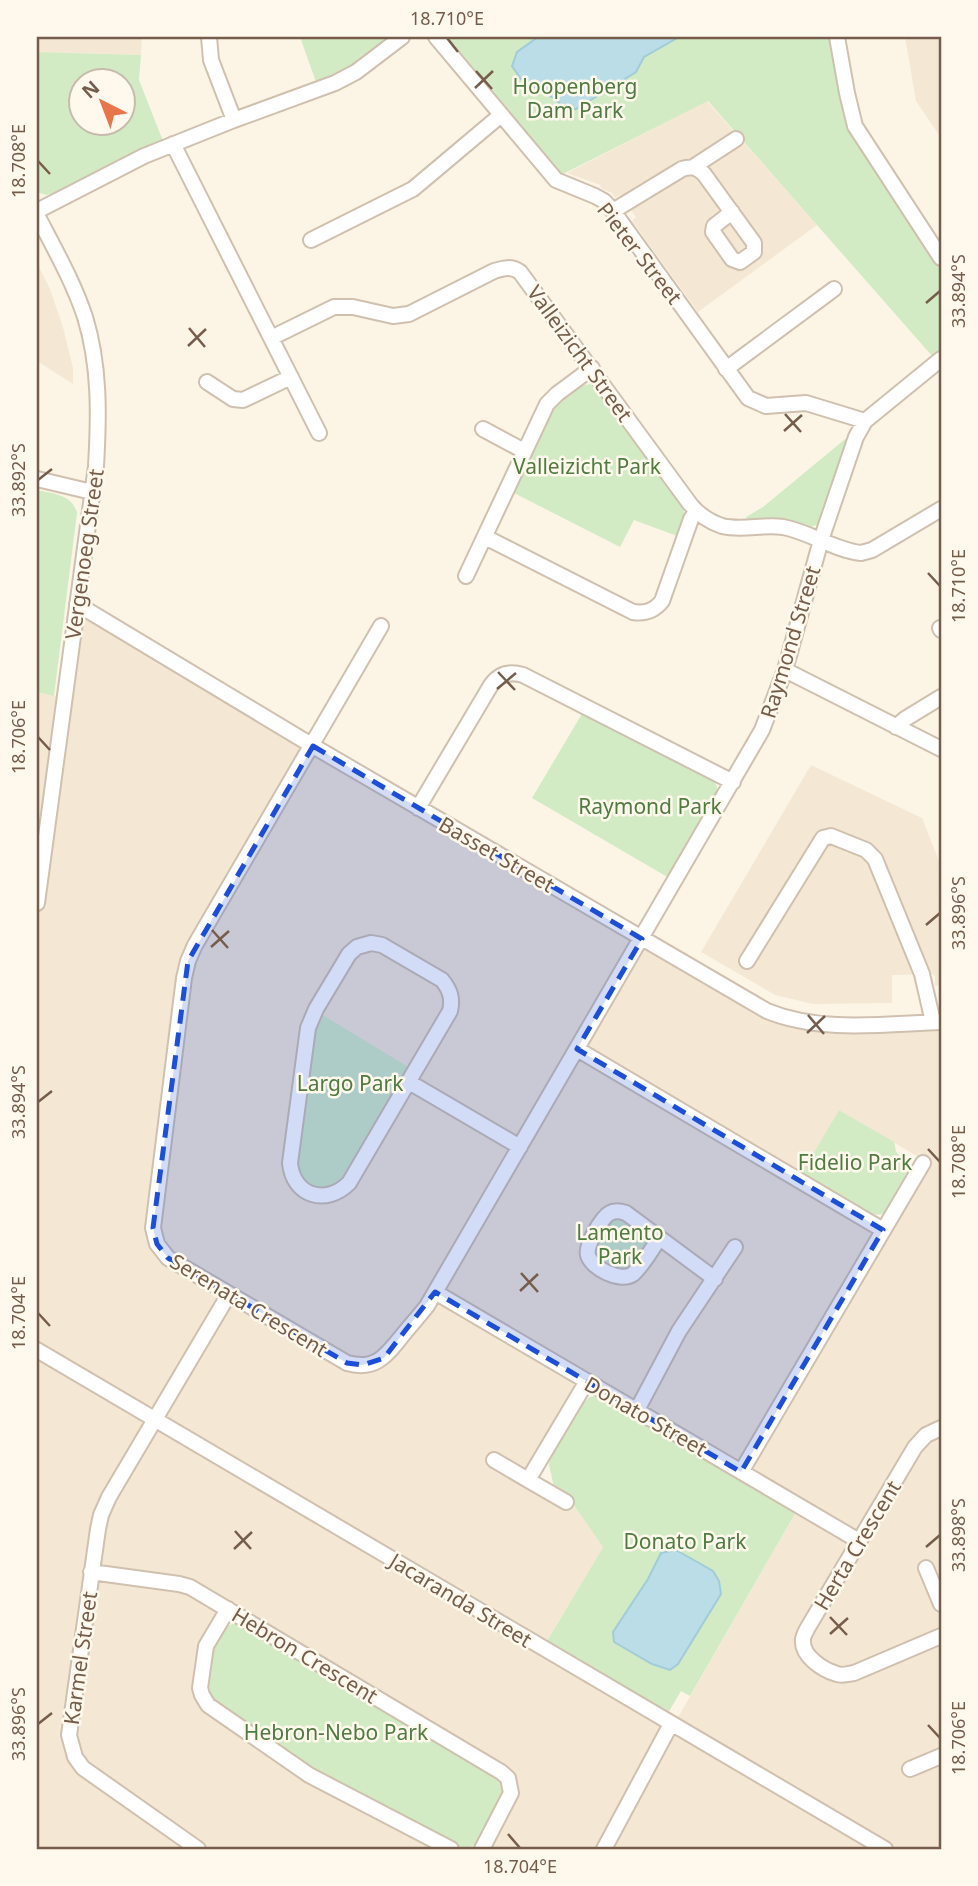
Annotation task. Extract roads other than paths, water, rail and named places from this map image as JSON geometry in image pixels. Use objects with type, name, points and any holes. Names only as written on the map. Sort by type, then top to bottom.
[{"type":"street","points":[[209,37],[211,60],[234,120]]},
{"type":"street","points":[[37,213],[144,156],[327,86],[356,72],[402,37]]},
{"type":"street","name":"Pieter Street","points":[[436,37],[556,180],[595,196],[613,211],[748,398],[766,406],[806,402],[865,421]]},
{"type":"street","points":[[837,37],[855,126],[940,252]]},
{"type":"street","points":[[311,240],[414,188],[501,116]]},
{"type":"street","points":[[613,211],[682,169],[693,167],[736,139]]},
{"type":"street","points":[[173,144],[319,433]]},
{"type":"street","points":[[693,167],[704,174],[732,212]]},
{"type":"street","name":"Vergenoeg Street","points":[[37,213],[77,296],[96,364],[98,401],[98,439],[92,492],[37,903]]},
{"type":"street","name":"Valleizicht Street","points":[[271,338],[334,307],[353,307],[393,316],[409,314],[494,271],[508,268],[520,272],[696,511],[712,522],[724,526],[781,527],[856,553],[866,552],[941,509]]},
{"type":"street","points":[[726,369],[834,289]]},
{"type":"street","name":"Raymond Street","points":[[642,939],[762,730],[785,670],[821,541],[856,437],[865,421],[941,359]]},
{"type":"street","points":[[466,576],[547,404],[592,368]]},
{"type":"street","points":[[207,382],[233,398],[243,400],[291,377]]},
{"type":"street","points":[[483,429],[524,451]]},
{"type":"street","points":[[37,479],[92,492]]},
{"type":"street","points":[[485,537],[633,612],[645,613],[662,601],[696,511]]},
{"type":"street","name":"Basset Street","points":[[77,604],[754,1005],[780,1017],[824,1025],[937,1022]]},
{"type":"street","name":"Serenata Crescent","points":[[381,626],[188,961],[153,1228],[160,1250],[168,1258],[347,1363],[363,1366],[378,1362],[427,1306],[642,939]]},
{"type":"street","points":[[785,670],[941,749]]},
{"type":"street","points":[[418,808],[491,685],[502,676],[512,673],[523,675],[733,782]]},
{"type":"street","points":[[896,727],[941,696]]},
{"type":"street","points":[[747,961],[823,838],[831,835],[866,850],[875,859],[922,974],[937,1022]]},
{"type":"street","points":[[361,945],[382,945],[442,980],[450,991],[450,1011],[409,1082],[344,1189],[323,1196],[310,1193],[300,1186],[290,1163],[308,1028],[316,1009],[349,954],[361,945]]},
{"type":"street","points":[[577,1049],[883,1230]]},
{"type":"street","points":[[409,1082],[520,1147]]},
{"type":"street","points":[[741,1472],[923,1163]]},
{"type":"street","points":[[659,1239],[635,1271],[625,1278],[615,1276],[594,1264],[587,1254],[588,1245],[605,1216],[616,1210],[626,1213],[715,1279]]},
{"type":"street","points":[[637,1410],[679,1331],[735,1247]]},
{"type":"street","name":"Donato Street","points":[[435,1292],[859,1541]]},
{"type":"street","name":"Karmel Street","points":[[196,1848],[88,1772],[78,1763],[69,1735],[97,1530],[105,1506],[229,1294]]},
{"type":"street","name":"Jacaranda Street","points":[[37,1350],[885,1849]]},
{"type":"street","points":[[528,1480],[587,1381]]},
{"type":"street","name":"Herta Crescent","points":[[941,1427],[920,1441],[807,1629],[803,1647],[811,1658],[836,1674],[844,1675],[941,1636]]},
{"type":"street","points":[[494,1460],[566,1502]]},
{"type":"street","points":[[926,1568],[941,1604]]},
{"type":"street","name":"Hebron Crescent","points":[[91,1572],[185,1585],[505,1774],[510,1782],[511,1793],[482,1849]]},
{"type":"street","points":[[228,1609],[206,1646],[200,1681],[202,1695],[208,1705],[309,1775],[451,1849]]},
{"type":"street","points":[[604,1849],[671,1724]]},
{"type":"street","points":[[910,1769],[941,1756]]},
{"type":"water","points":[[538,37],[679,37],[644,57],[636,72],[576,109],[567,110],[555,99],[521,79],[512,66],[517,52]]},
{"type":"water","points":[[676,1550],[713,1571],[719,1581],[721,1594],[678,1664],[670,1670],[652,1664],[614,1642],[613,1632],[648,1579],[661,1553]]},
{"type":"park label","name":"Hoopenberg Dam Park","points":[[575,98]]},
{"type":"park label","name":"Valleizicht Park","points":[[587,466]]},
{"type":"park label","name":"Raymond Park","points":[[650,806]]},
{"type":"park label","name":"Largo Park","points":[[350,1083]]},
{"type":"park label","name":"Fidelio Park","points":[[855,1162]]},
{"type":"park label","name":"Lamento Park","points":[[620,1244]]},
{"type":"park label","name":"Donato Park","points":[[685,1541]]},
{"type":"park label","name":"Hebron-Nebo Park","points":[[336,1732]]}]
